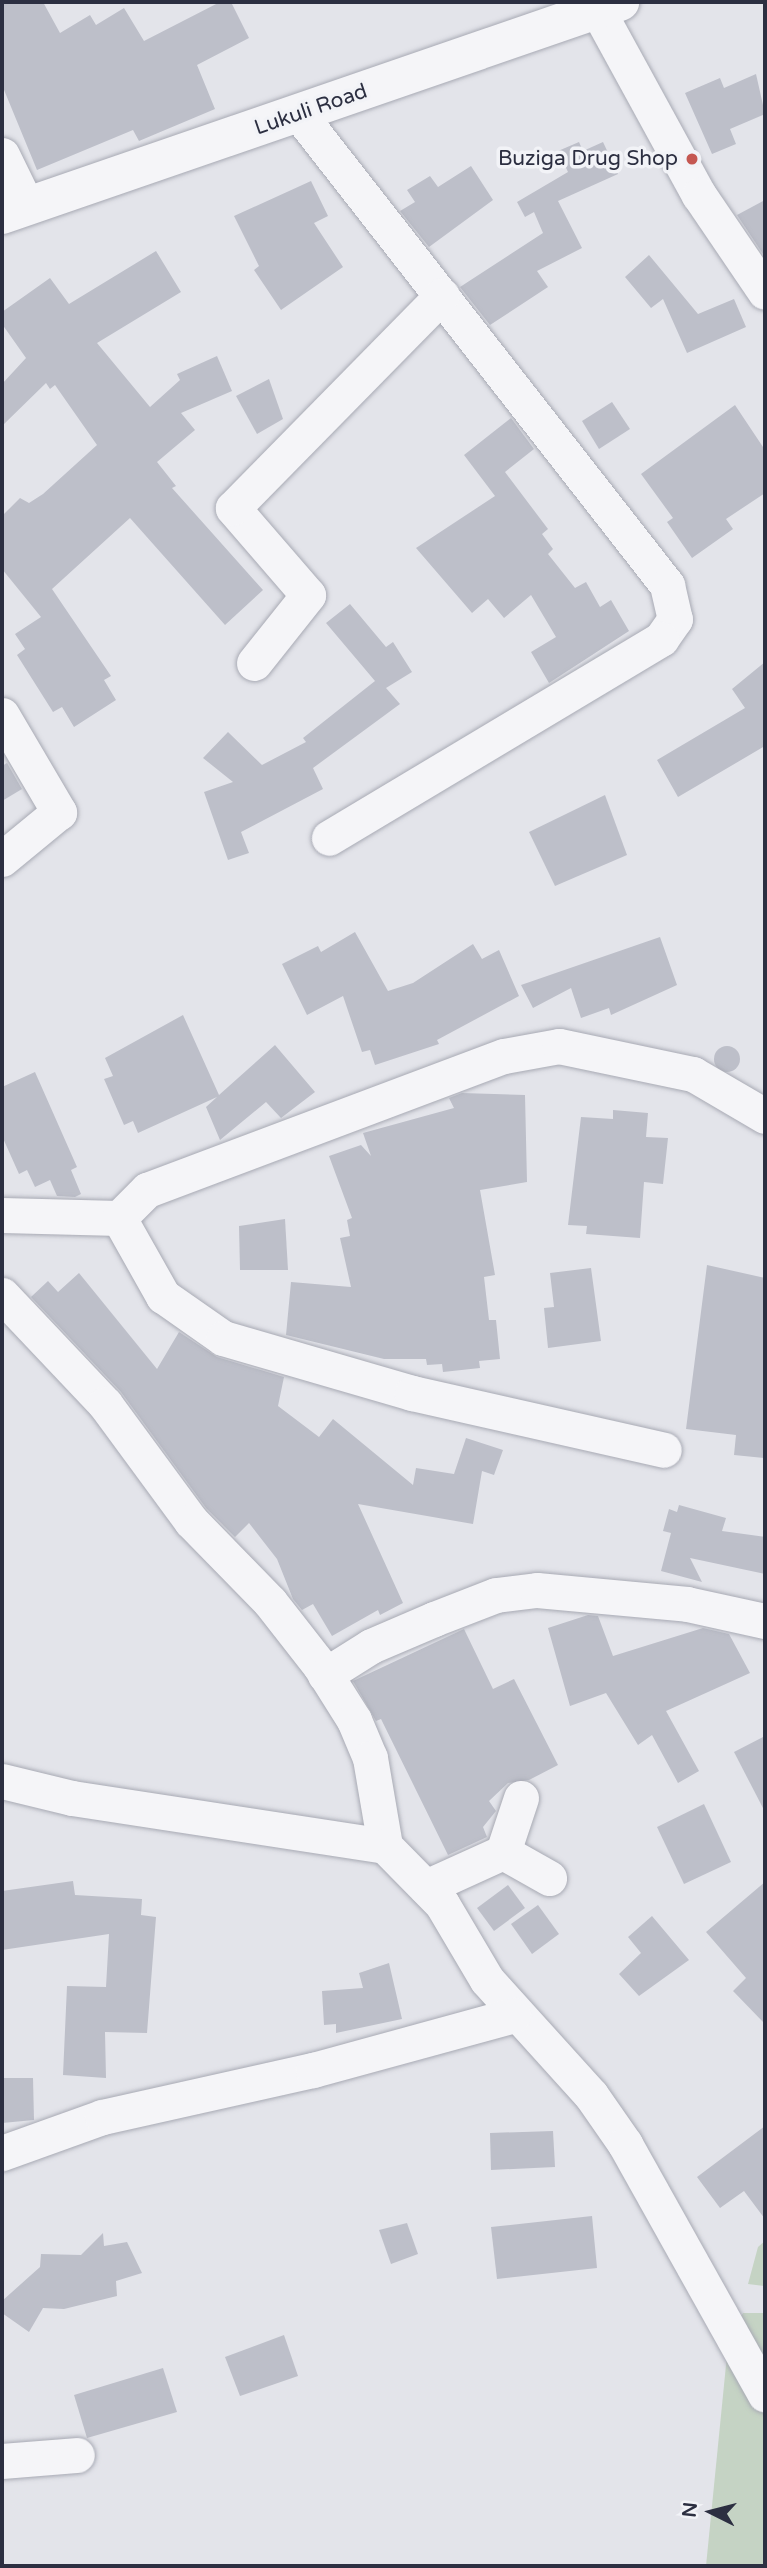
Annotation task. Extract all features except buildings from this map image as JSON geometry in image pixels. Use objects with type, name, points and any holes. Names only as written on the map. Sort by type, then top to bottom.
[{"type":"street","name":"Lukuli Road","points":[[14,209],[299,114],[609,6]]},
{"type":"street","points":[[609,6],[699,195],[765,292]]},
{"type":"street","points":[[299,114],[667,584],[675,619],[660,639],[329,838]]},
{"type":"street","points":[[2,155],[14,209]]},
{"type":"street","points":[[254,663],[307,595],[233,508],[442,295]]},
{"type":"street","points":[[2,715],[58,812],[2,859]]},
{"type":"street","points":[[2,1215],[118,1218],[147,1190],[504,1056],[559,1046],[693,1074],[765,1116]]},
{"type":"street","points":[[118,1218],[163,1296],[223,1338],[412,1393],[664,1450]]},
{"type":"street","points":[[2,1296],[105,1404],[191,1521],[270,1602],[326,1675],[370,1758],[385,1846],[426,1887],[514,2015],[591,2095],[625,2144],[765,2395]]},
{"type":"street","points":[[326,1675],[371,1646],[496,1595],[537,1590],[687,1604],[765,1621]]},
{"type":"street","points":[[2,1781],[72,1798],[385,1846]]},
{"type":"street","points":[[426,1887],[503,1852],[521,1798]]},
{"type":"street","points":[[503,1852],[549,1878]]},
{"type":"street","points":[[2,2153],[102,2117],[313,2070],[514,2015]]},
{"type":"street","points":[[2,2461],[77,2455]]},
{"type":"green space","points":[[765,2241],[765,2286],[748,2284],[758,2247]]},
{"type":"green space","points":[[743,2313],[765,2313],[765,2566],[706,2566],[729,2335]]},
{"type":"place","name":"Buziga Drug Shop","points":[[692,159]]}]
